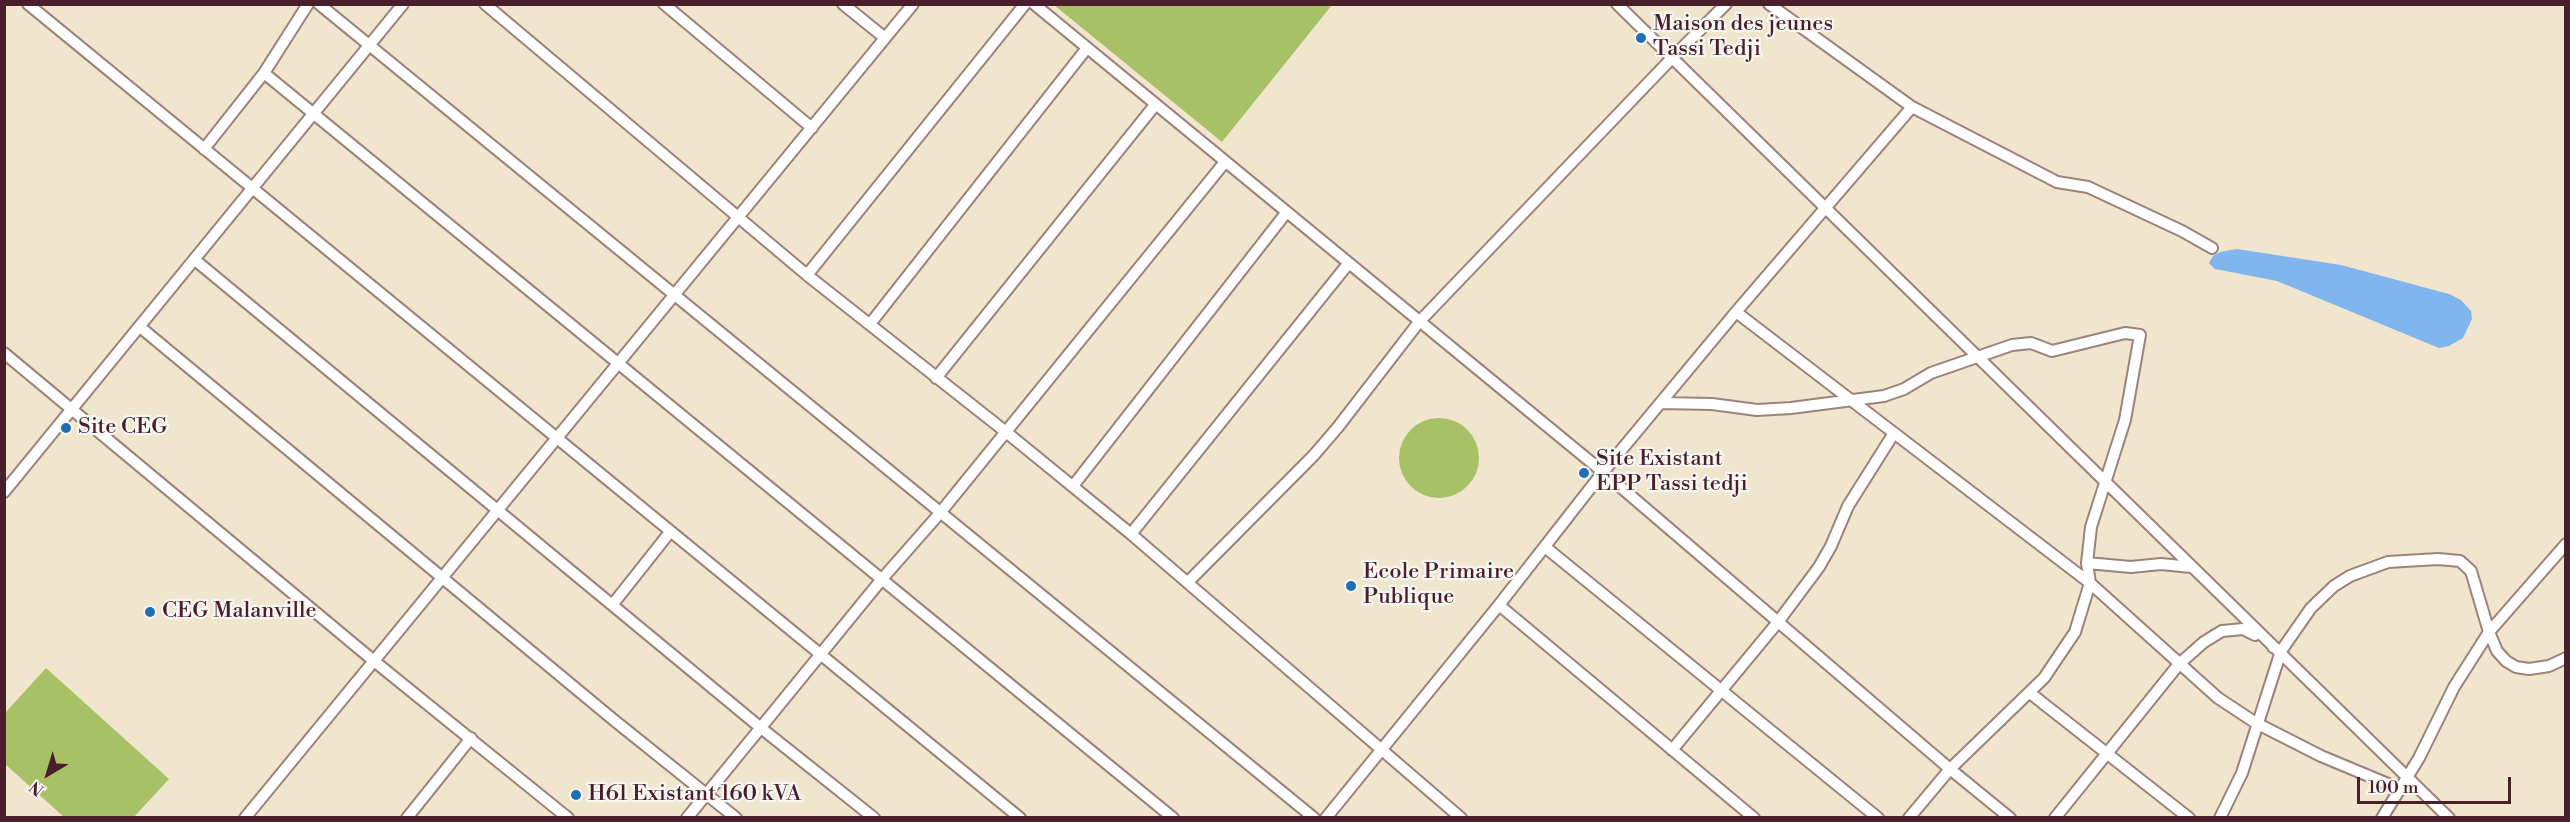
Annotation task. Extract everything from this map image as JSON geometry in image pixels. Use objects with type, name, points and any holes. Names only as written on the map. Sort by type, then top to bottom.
[{"type":"street","points":[[28,4],[1020,818]]},
{"type":"street","points":[[204,149],[264,73],[308,4]]},
{"type":"street","points":[[319,4],[673,296],[1314,818]]},
{"type":"street","points":[[4,492],[403,4]]},
{"type":"street","points":[[485,4],[807,275],[1131,534],[1383,748],[1461,818]]},
{"type":"street","points":[[664,4],[812,128]]},
{"type":"street","points":[[843,4],[885,39]]},
{"type":"street","points":[[245,818],[913,4]]},
{"type":"street","points":[[807,275],[1025,4]]},
{"type":"street","points":[[1034,4],[1603,472],[2010,818]]},
{"type":"street","points":[[1617,4],[1824,210],[2271,645]]},
{"type":"street","points":[[1188,582],[1314,455],[1419,322],[1671,58],[1726,4]]},
{"type":"street","points":[[1769,4],[1912,107],[2057,182],[2088,187],[2182,231],[2212,248]]},
{"type":"street","points":[[870,324],[1087,48]]},
{"type":"street","points":[[264,73],[1173,818]]},
{"type":"street","points":[[936,378],[1155,105]]},
{"type":"street","points":[[1326,818],[1499,605],[1603,472],[1736,312],[1912,107]]},
{"type":"street","points":[[687,818],[882,579],[940,513],[1225,162]]},
{"type":"street","points":[[1073,486],[1286,213]]},
{"type":"street","points":[[195,260],[499,509],[761,728],[874,818]]},
{"type":"street","points":[[1131,534],[1348,264]]},
{"type":"street","points":[[1736,312],[2090,583],[2218,698],[2256,723],[2321,756],[2400,789]]},
{"type":"street","points":[[140,327],[615,721],[736,818]]},
{"type":"street","points":[[1660,403],[1712,404],[1757,410],[1884,396],[1904,389],[1931,373],[2024,342],[2052,351],[2125,333],[2140,335],[2125,420],[2091,527],[2087,562],[2090,583],[2075,632],[2063,654],[2030,693],[1950,769],[1909,818]]},
{"type":"street","points":[[4,353],[565,817]]},
{"type":"street","points":[[1672,750],[1778,622],[1819,567],[1831,546],[1848,506],[1894,433]]},
{"type":"street","points":[[613,604],[670,532]]},
{"type":"street","points":[[2382,818],[2407,777],[2454,687],[2489,632],[2565,544]]},
{"type":"street","points":[[1545,547],[1878,818]]},
{"type":"street","points":[[2220,818],[2242,773],[2256,723],[2281,652],[2311,608],[2334,586],[2350,576],[2378,565],[2411,559],[2451,560],[2467,565],[2474,579],[2489,632],[2497,651],[2516,667],[2529,669],[2549,666],[2565,658]]},
{"type":"street","points":[[2087,562],[2131,567],[2161,564],[2191,567]]},
{"type":"street","points":[[1499,605],[1754,818]]},
{"type":"street","points":[[2055,818],[2179,664],[2204,642],[2222,631],[2243,628],[2281,652],[2449,818]]},
{"type":"street","points":[[2030,693],[2189,818]]},
{"type":"street","points":[[407,818],[471,738]]},
{"type":"green space","points":[[1054,5],[1332,5],[1222,142]]},
{"type":"green space","points":[[1431,418],[1447,418],[1468,429],[1479,450],[1479,466],[1468,487],[1447,498],[1431,498],[1417,492],[1405,480],[1399,466],[1399,450],[1405,436],[1417,424]]},
{"type":"green space","points":[[46,668],[169,779],[134,817],[64,817],[5,764],[5,713]]},
{"type":"water","points":[[2237,249],[2341,265],[2449,294],[2461,300],[2471,311],[2472,319],[2463,338],[2449,346],[2439,348],[2277,281],[2215,269],[2209,263],[2213,256],[2220,252]]},
{"type":"place","name":"Maison des jeunes Tassi Tedji","points":[[1641,38]]},
{"type":"place","name":"Site CEG","points":[[66,428]]},
{"type":"place","name":"Site Existant EPP Tassi tedji","points":[[1584,473]]},
{"type":"place","name":"Ecole Primaire Publique","points":[[1351,586]]},
{"type":"place","name":"CEG Malanville","points":[[150,612]]},
{"type":"place","name":"H61 Existant 160 kVA","points":[[576,795]]}]
